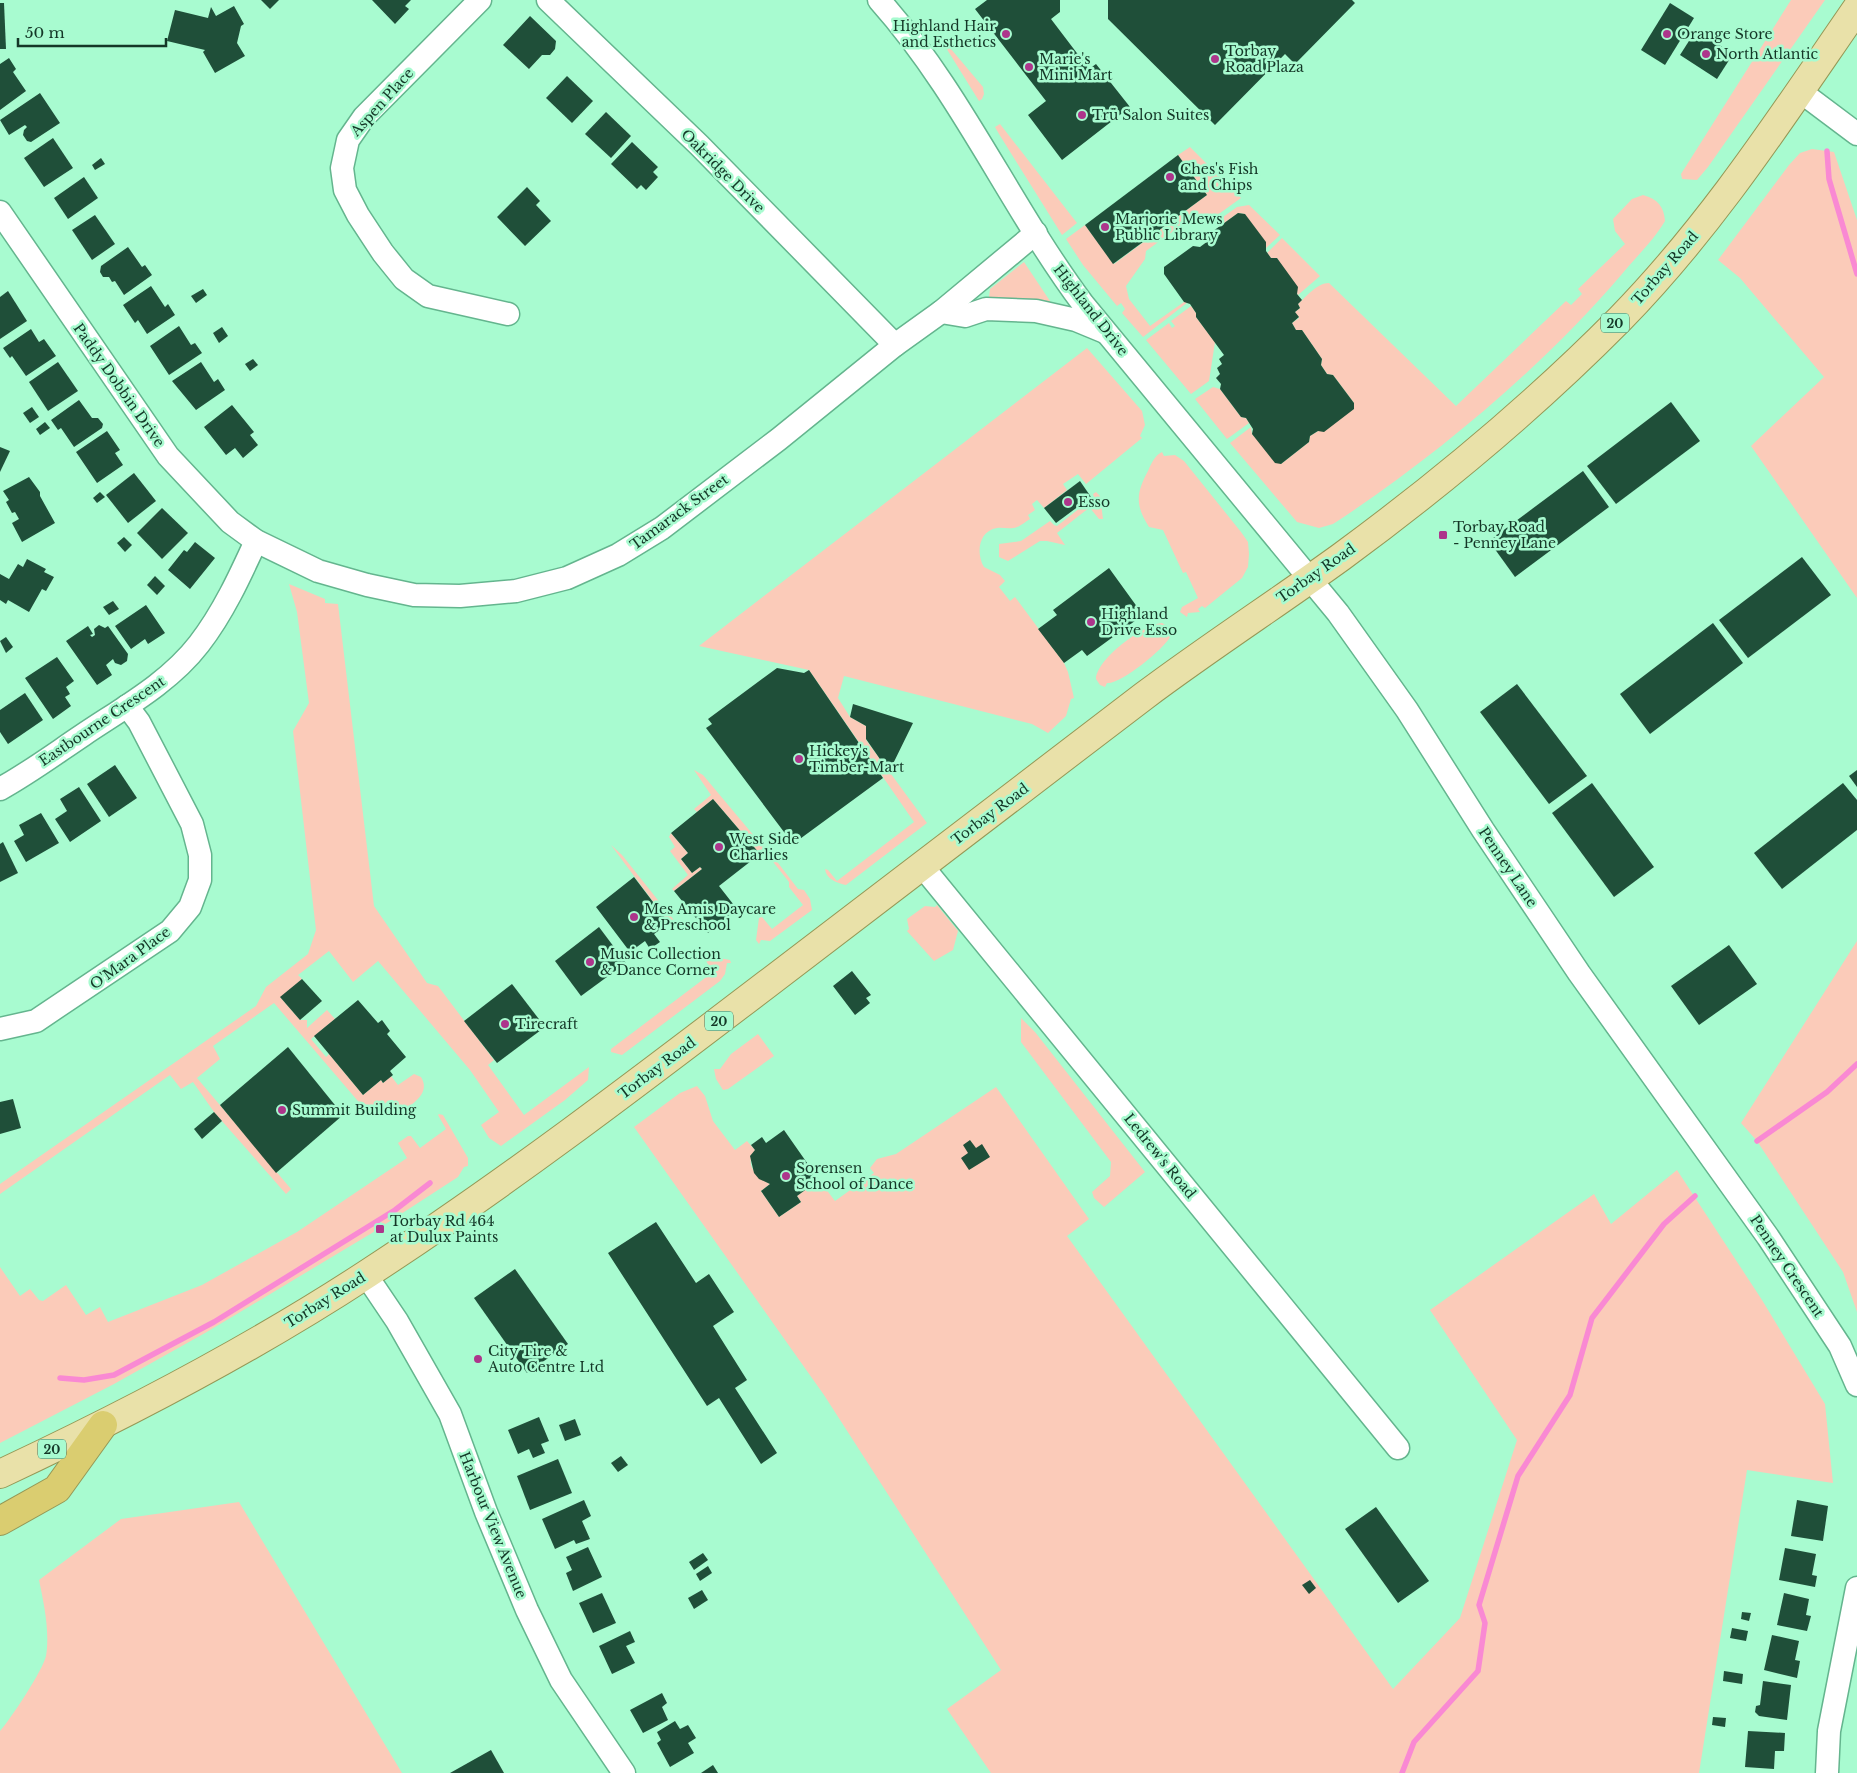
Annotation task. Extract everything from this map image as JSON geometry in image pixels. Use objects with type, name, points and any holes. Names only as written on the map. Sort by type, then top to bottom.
[{"type":"highway","points":[[0,1521],[57,1489],[103,1425]]},
{"type":"main road","name":"Torbay Road","points":[[0,1474],[103,1425],[268,1335],[366,1275],[506,1180],[623,1094],[1210,647],[1310,579],[1464,462],[1619,320],[1688,244],[1801,92],[1857,8]]},
{"type":"street","name":"Aspen Place","points":[[480,0],[364,117],[348,140],[342,168],[346,190],[358,215],[404,279],[428,296],[508,314]]},
{"type":"street","name":"Oakridge Drive","points":[[548,0],[698,145],[895,345]]},
{"type":"street","name":"Highland Drive","points":[[878,0],[932,67],[1062,275],[1310,579]]},
{"type":"street","points":[[1801,92],[1857,134]]},
{"type":"street","name":"Paddy Dobbin Drive","points":[[0,212],[168,456],[218,512],[256,541]]},
{"type":"street","name":"Tamarack Street","points":[[256,541],[318,571],[366,585],[414,595],[460,596],[516,592],[567,578],[618,555],[662,528],[779,439],[895,345],[941,312],[1036,233]]},
{"type":"street","points":[[941,312],[965,316],[986,309],[1036,311],[1076,320],[1108,333]]},
{"type":"street","name":"Eastbourne Crescent","points":[[0,789],[160,683],[199,644],[234,589],[256,541]]},
{"type":"street","name":"Penney Lane","points":[[1310,579],[1338,613],[1407,710],[1574,965],[1708,1154]]},
{"type":"street","name":"O'Mara Place","points":[[0,1029],[36,1021],[92,986],[170,931],[190,907],[200,880],[200,855],[192,824],[139,722],[127,706]]},
{"type":"street","name":"Ledrew's Road","points":[[922,866],[1398,1448]]},
{"type":"street","name":"Penney Crescent","points":[[1708,1154],[1819,1312],[1840,1346],[1857,1385]]},
{"type":"street","name":"Harbour View Avenue","points":[[366,1275],[397,1321],[450,1414],[489,1521],[527,1610],[561,1680],[624,1773]]},
{"type":"street","points":[[1827,1773],[1829,1731],[1857,1588]]},
{"type":"shaded area","points":[[1791,0],[1825,0],[1708,167],[1697,180],[1682,179],[1681,174]]},
{"type":"shaded area","points":[[935,30],[983,87],[984,94],[979,101]]},
{"type":"shaded area","points":[[1000,124],[1077,223],[1062,235],[995,127]]},
{"type":"shaded area","points":[[1190,147],[1241,198],[1202,226],[1194,216],[1146,251],[1145,259],[1126,286],[1129,299],[1150,326],[1184,302],[1188,302],[1143,337],[1122,313],[1125,309],[1121,303],[1117,306],[1083,265],[1066,239],[1085,225],[1114,264],[1207,195],[1178,155]]},
{"type":"shaded area","points":[[1812,149],[1834,152],[1857,220],[1857,598],[1751,446],[1824,377],[1740,278],[1718,260],[1789,165],[1800,153]]},
{"type":"shaded area","points":[[1643,195],[1659,204],[1665,221],[1650,242],[1591,308],[1523,376],[1448,441],[1333,524],[1319,528],[1297,522],[1230,443],[1251,427],[1252,434],[1281,464],[1309,442],[1310,436],[1354,409],[1354,403],[1333,375],[1327,374],[1321,365],[1322,359],[1302,330],[1296,330],[1292,323],[1299,318],[1295,312],[1300,308],[1298,304],[1320,285],[1329,283],[1456,406],[1566,301],[1571,305],[1582,294],[1578,289],[1625,244],[1615,231],[1613,219],[1632,199]]},
{"type":"shaded area","points":[[1249,205],[1280,235],[1265,249],[1245,214],[1238,213],[1219,227],[1216,222],[1237,207]]},
{"type":"shaded area","points":[[1282,238],[1320,276],[1298,295],[1277,258],[1271,258],[1267,253]]},
{"type":"shaded area","points":[[1024,262],[1051,305],[1032,300],[991,300],[989,297],[990,289]]},
{"type":"shaded area","points":[[1191,306],[1196,313],[1196,317],[1215,342],[1209,381],[1191,394],[1146,340],[1169,323],[1172,328],[1175,326],[1171,321]]},
{"type":"shaded area","points":[[1087,348],[1142,411],[1145,425],[1140,436],[1142,438],[1086,484],[1078,474],[1063,484],[1067,490],[1044,508],[1037,500],[1032,504],[1035,510],[1028,515],[1030,519],[1014,528],[991,530],[982,538],[980,544],[981,562],[984,567],[1000,575],[1005,581],[999,587],[1010,601],[1015,597],[1064,663],[1074,698],[1071,699],[1066,716],[1048,733],[1032,724],[844,676],[838,698],[850,717],[866,726],[866,740],[927,823],[846,885],[836,882],[827,875],[825,869],[837,881],[914,822],[809,670],[699,646]]},
{"type":"shaded area","points":[[1213,387],[1220,389],[1241,417],[1246,418],[1249,423],[1227,439],[1195,399]]},
{"type":"shaded area","points":[[1162,452],[1164,456],[1175,455],[1184,461],[1248,542],[1248,567],[1242,578],[1205,608],[1202,606],[1198,609],[1200,612],[1188,613],[1187,617],[1180,612],[1182,607],[1198,598],[1186,572],[1183,573],[1163,530],[1149,527],[1139,505],[1139,493],[1144,479],[1157,455]]},
{"type":"shaded area","points":[[1096,492],[1100,496],[1103,519],[1099,519],[1090,508],[1085,511],[1057,533],[1065,545],[1040,541],[1008,561],[999,557],[999,544],[1021,541],[1050,521],[1057,526],[1094,497],[1093,494]]},
{"type":"shaded area","points":[[289,584],[325,599],[325,603],[338,604],[374,906],[427,983],[438,986],[494,1060],[488,1065],[524,1115],[589,1067],[588,1080],[565,1100],[501,1146],[489,1138],[481,1125],[499,1112],[470,1070],[378,961],[353,982],[329,951],[298,975],[302,979],[281,998],[300,1020],[307,1020],[307,1028],[327,1010],[335,1019],[311,1039],[326,1057],[329,1054],[363,1095],[381,1080],[383,1083],[391,1076],[398,1085],[414,1074],[421,1077],[424,1089],[413,1104],[396,1115],[387,1102],[369,1114],[274,1003],[213,1046],[220,1059],[197,1078],[291,1189],[286,1194],[214,1112],[193,1082],[181,1089],[170,1075],[0,1194],[0,1184],[256,1006],[266,987],[308,954],[316,930],[293,731],[309,703],[297,612]]},
{"type":"shaded area","points":[[1162,623],[1169,627],[1166,630],[1170,637],[1159,650],[1121,678],[1107,683],[1105,687],[1100,685],[1096,679],[1098,671],[1112,653],[1143,630]]},
{"type":"shaded area","points":[[694,770],[703,775],[760,843],[762,842],[798,889],[804,890],[810,899],[812,910],[770,941],[761,940],[759,944],[756,940],[759,918],[762,917],[772,929],[803,905],[789,887],[789,882],[766,853],[760,854],[713,799],[697,812],[694,809],[711,795]]},
{"type":"shaded area","points":[[671,833],[688,853],[681,859],[692,873],[700,867],[702,869],[674,891],[672,889],[688,875],[670,851],[675,847],[669,837]]},
{"type":"shaded area","points":[[611,845],[622,855],[677,924],[672,927]]},
{"type":"shaded area","points":[[937,905],[958,931],[953,950],[934,961],[907,931],[909,929],[907,919],[925,906],[935,907]]},
{"type":"shaded area","points":[[1857,941],[1857,1312],[1843,1272],[1757,1141],[1741,1123]]},
{"type":"shaded area","points":[[709,956],[730,960],[731,963],[727,963],[725,974],[720,981],[622,1055],[611,1052],[611,1049],[713,972],[706,961]]},
{"type":"shaded area","points":[[1021,1018],[1035,1032],[1145,1172],[1104,1207],[1094,1198],[1092,1192],[1110,1176],[1111,1162],[1021,1042]]},
{"type":"shaded area","points":[[758,1034],[774,1056],[728,1089],[723,1090],[716,1079],[714,1069],[720,1069],[731,1054]]},
{"type":"shaded area","points":[[697,1086],[705,1096],[713,1121],[735,1150],[747,1141],[755,1150],[752,1155],[751,1166],[760,1178],[770,1184],[761,1191],[779,1217],[801,1202],[797,1196],[819,1180],[835,1201],[874,1173],[870,1168],[877,1159],[896,1154],[996,1087],[1089,1219],[1067,1236],[1393,1689],[1460,1618],[1517,1440],[1430,1310],[1594,1194],[1611,1224],[1677,1170],[1762,1300],[1825,1404],[1833,1483],[1747,1470],[1699,1773],[991,1773],[947,1709],[1001,1670],[824,1395],[634,1127],[680,1093]]},
{"type":"shaded area","points":[[439,1114],[443,1115],[468,1158],[468,1166],[464,1167],[458,1177],[384,1225],[380,1221],[374,1225],[377,1230],[205,1333],[114,1384],[0,1443],[0,1267],[20,1296],[30,1289],[39,1300],[43,1301],[66,1285],[86,1315],[100,1307],[108,1322],[202,1285],[297,1232],[407,1158],[398,1143],[408,1136],[411,1136],[420,1148],[446,1129]]},
{"type":"shaded area","points":[[239,1502],[402,1773],[0,1773],[0,1731],[26,1695],[46,1656],[47,1628],[39,1580],[121,1519]]},
{"type":"building","points":[[261,0],[279,0],[270,9]]},
{"type":"building","points":[[372,0],[411,0],[405,6],[409,9],[395,24]]},
{"type":"building","points":[[987,0],[1060,0],[1060,12],[1051,19],[1089,69],[1096,64],[1130,107],[1062,160],[1028,115],[1046,101],[975,9]]},
{"type":"building","name":"Torbay Road Plaza","points":[[1108,0],[1352,0],[1355,3],[1295,64],[1285,54],[1215,125],[1108,19]]},
{"type":"building","points":[[0,3],[4,3],[6,49],[0,49]]},
{"type":"building","name":"Orange Store","points":[[1670,3],[1694,18],[1665,65],[1641,50]]},
{"type":"building","points":[[234,6],[244,24],[241,26],[237,43],[245,56],[215,73],[203,52],[205,50],[167,41],[175,10],[208,18],[211,7],[216,16]]},
{"type":"building","points":[[530,16],[556,41],[555,49],[550,55],[542,55],[529,69],[503,45]]},
{"type":"building","name":"North Atlantic","points":[[1696,30],[1733,54],[1717,79],[1680,55]]},
{"type":"building","points":[[9,58],[16,69],[13,72],[26,91],[0,110],[0,64]]},
{"type":"building","points":[[567,76],[593,101],[572,123],[546,98]]},
{"type":"building","points":[[40,93],[60,123],[31,142],[27,141],[23,135],[27,127],[25,125],[9,135],[0,120]]},
{"type":"building","points":[[606,112],[631,136],[611,158],[585,134]]},
{"type":"building","points":[[53,138],[73,168],[44,187],[24,158]]},
{"type":"building","points":[[632,142],[658,167],[653,172],[658,177],[646,190],[641,185],[637,189],[611,164]]},
{"type":"building","points":[[1178,155],[1207,195],[1113,264],[1085,225]]},
{"type":"building","points":[[101,158],[105,164],[95,170],[92,165]]},
{"type":"building","points":[[84,177],[98,198],[68,219],[54,198]]},
{"type":"building","points":[[527,187],[540,201],[536,205],[551,221],[525,246],[497,217]]},
{"type":"building","points":[[1238,213],[1245,214],[1266,242],[1266,251],[1271,258],[1277,258],[1298,287],[1297,294],[1302,300],[1298,304],[1300,308],[1295,312],[1299,317],[1292,323],[1296,330],[1302,330],[1322,359],[1321,365],[1327,374],[1333,375],[1354,403],[1354,409],[1324,432],[1318,431],[1310,436],[1309,442],[1281,464],[1275,463],[1252,434],[1253,429],[1246,418],[1241,417],[1220,389],[1221,384],[1216,378],[1220,374],[1217,368],[1222,364],[1219,359],[1224,355],[1196,317],[1196,313],[1190,304],[1184,302],[1164,274],[1164,267],[1193,246],[1200,247],[1208,241],[1209,234]]},
{"type":"building","points":[[95,215],[115,244],[92,260],[72,230]]},
{"type":"building","points":[[128,247],[142,267],[145,265],[152,275],[124,295],[115,281],[112,282],[109,277],[103,277],[100,272],[101,266]]},
{"type":"building","points":[[151,286],[165,307],[168,304],[175,315],[147,334],[138,320],[135,323],[123,305]]},
{"type":"building","points":[[203,289],[207,295],[196,303],[191,296]]},
{"type":"building","points":[[8,291],[27,321],[0,339],[0,297]]},
{"type":"building","points":[[179,326],[191,345],[195,343],[202,353],[169,375],[150,346]]},
{"type":"building","points":[[222,327],[228,336],[219,343],[213,333]]},
{"type":"building","points":[[31,329],[39,342],[44,339],[56,356],[26,376],[12,356],[10,358],[3,348]]},
{"type":"building","points":[[253,359],[258,365],[250,371],[245,364]]},
{"type":"building","points":[[58,362],[78,391],[48,411],[29,382]]},
{"type":"building","points":[[201,362],[214,382],[218,379],[225,390],[196,410],[172,381]]},
{"type":"building","points":[[79,400],[92,418],[98,418],[103,424],[102,428],[74,447],[61,428],[58,430],[51,420]]},
{"type":"building","points":[[1671,402],[1700,441],[1616,504],[1587,466]]},
{"type":"building","points":[[232,405],[254,432],[250,435],[258,445],[243,458],[235,448],[226,455],[204,427]]},
{"type":"building","points":[[32,407],[39,417],[30,423],[23,413]]},
{"type":"building","points":[[45,422],[50,428],[40,435],[36,429]]},
{"type":"building","points":[[107,431],[120,450],[115,453],[123,465],[97,483],[76,452]]},
{"type":"building","points":[[0,447],[10,451],[0,472]]},
{"type":"building","points":[[1583,471],[1609,507],[1515,577],[1489,541]]},
{"type":"building","points":[[134,473],[156,501],[128,523],[106,495]]},
{"type":"building","points":[[29,477],[40,492],[40,496],[55,523],[22,542],[12,523],[19,519],[15,512],[12,513],[6,502],[9,500],[3,491]]},
{"type":"building","name":"Esso","points":[[1080,481],[1091,497],[1056,523],[1044,508]]},
{"type":"building","points":[[100,492],[105,497],[97,503],[93,498]]},
{"type":"building","points":[[162,508],[188,533],[162,559],[137,533]]},
{"type":"building","points":[[124,537],[132,545],[125,552],[117,543]]},
{"type":"building","points":[[195,542],[215,558],[190,589],[168,570],[184,550],[187,552]]},
{"type":"building","points":[[1802,557],[1831,595],[1748,658],[1719,620]]},
{"type":"building","points":[[27,559],[46,569],[44,572],[54,577],[46,591],[42,589],[29,612],[8,600],[6,604],[0,600],[0,574],[9,579],[18,564],[23,567]]},
{"type":"building","name":"Highland Drive Esso","points":[[1109,568],[1143,615],[1087,656],[1082,650],[1064,663],[1038,629],[1057,615],[1053,610]]},
{"type":"building","points":[[155,576],[165,586],[157,595],[147,585]]},
{"type":"building","points":[[113,601],[119,609],[109,615],[103,607]]},
{"type":"building","points":[[146,605],[165,633],[148,644],[145,639],[131,649],[115,626]]},
{"type":"building","points":[[1713,623],[1743,663],[1650,734],[1620,694]]},
{"type":"building","points":[[99,625],[105,628],[108,626],[128,654],[127,661],[121,665],[115,663],[113,659],[106,665],[112,675],[97,685],[66,641],[88,626],[93,634],[90,635],[92,637],[95,635],[94,629]]},
{"type":"building","points":[[6,637],[13,647],[6,653],[0,641]]},
{"type":"building","points":[[57,657],[74,681],[66,687],[70,694],[65,697],[71,706],[53,719],[25,678]]},
{"type":"building","name":"Hickey's Timber-Mart","points":[[777,668],[804,673],[809,670],[883,778],[793,844],[706,728],[712,724],[708,719]]},
{"type":"building","points":[[1517,684],[1587,776],[1549,804],[1480,712]]},
{"type":"building","points":[[25,693],[43,720],[8,744],[0,732],[0,710]]},
{"type":"building","points":[[853,704],[913,723],[889,772],[866,739],[866,726],[850,717]]},
{"type":"building","points":[[115,765],[137,798],[109,817],[87,784]]},
{"type":"building","points":[[1857,770],[1857,787],[1849,776]]},
{"type":"building","points":[[1592,783],[1654,867],[1614,897],[1552,813]]},
{"type":"building","points":[[1843,783],[1857,800],[1857,830],[1782,889],[1754,853]]},
{"type":"building","points":[[79,787],[101,821],[70,842],[55,819],[67,811],[60,799]]},
{"type":"building","points":[[713,799],[760,854],[719,886],[737,909],[708,933],[674,891],[702,869],[700,867],[692,873],[681,859],[688,853],[671,833]]},
{"type":"building","points":[[41,813],[59,843],[26,862],[14,841],[24,835],[19,825]]},
{"type":"building","points":[[3,842],[18,873],[0,882],[0,844]]},
{"type":"building","name":"Mes Amis Daycare & Preschool","points":[[634,877],[669,923],[654,934],[660,942],[650,949],[645,941],[630,952],[596,907]]},
{"type":"building","name":"Music Collection & Dance Corner","points":[[599,927],[626,963],[581,996],[555,961]]},
{"type":"building","points":[[1729,945],[1757,984],[1699,1025],[1671,986]]},
{"type":"building","points":[[852,971],[871,995],[866,998],[870,1003],[855,1015],[833,986]]},
{"type":"building","points":[[302,979],[322,1001],[300,1020],[280,997]]},
{"type":"building","name":"Tirecraft","points":[[512,984],[545,1027],[497,1063],[464,1021]]},
{"type":"building","points":[[358,1000],[378,1023],[382,1020],[390,1031],[387,1034],[406,1057],[390,1071],[393,1075],[383,1083],[381,1080],[363,1095],[314,1036]]},
{"type":"building","name":"Summit Building","points":[[288,1047],[343,1115],[276,1173],[220,1105]]},
{"type":"building","points":[[13,1099],[21,1128],[0,1134],[0,1102]]},
{"type":"building","points":[[214,1112],[222,1121],[202,1139],[194,1129]]},
{"type":"building","name":"Sorensen School of Dance","points":[[784,1130],[819,1180],[797,1196],[801,1202],[779,1217],[761,1191],[770,1184],[759,1179],[754,1173],[750,1156],[755,1150],[751,1145],[762,1137],[766,1143]]},
{"type":"building","points":[[970,1140],[976,1148],[982,1144],[990,1157],[969,1170],[961,1158],[968,1153],[963,1145]]},
{"type":"building","points":[[656,1222],[696,1283],[709,1274],[734,1312],[713,1326],[747,1380],[735,1388],[777,1453],[761,1464],[719,1398],[707,1406],[608,1253]]},
{"type":"building","points":[[515,1269],[568,1344],[527,1373],[474,1298]]},
{"type":"building","points":[[539,1417],[549,1441],[541,1444],[545,1453],[533,1458],[529,1449],[518,1454],[508,1430]]},
{"type":"building","points":[[575,1419],[581,1435],[565,1441],[559,1425]]},
{"type":"building","points":[[621,1456],[628,1465],[618,1472],[611,1463]]},
{"type":"building","points":[[558,1459],[572,1493],[530,1510],[517,1476]]},
{"type":"building","points":[[584,1500],[591,1516],[582,1521],[590,1539],[576,1544],[574,1540],[555,1549],[542,1519]]},
{"type":"building","points":[[1797,1500],[1828,1506],[1823,1541],[1791,1536]]},
{"type":"building","points":[[1376,1507],[1429,1581],[1398,1603],[1345,1529]]},
{"type":"building","points":[[588,1547],[602,1577],[573,1591],[566,1573],[572,1570],[566,1557]]},
{"type":"building","points":[[1785,1548],[1816,1554],[1812,1575],[1817,1576],[1815,1587],[1779,1580]]},
{"type":"building","points":[[703,1553],[708,1560],[694,1570],[689,1562]]},
{"type":"building","points":[[708,1566],[712,1573],[700,1581],[696,1574]]},
{"type":"building","points":[[1310,1580],[1316,1588],[1309,1594],[1302,1585]]},
{"type":"building","points":[[702,1590],[708,1600],[694,1609],[688,1598]]},
{"type":"building","points":[[602,1593],[616,1623],[593,1633],[579,1603]]},
{"type":"building","points":[[1784,1593],[1809,1599],[1806,1615],[1811,1616],[1807,1631],[1777,1625]]},
{"type":"building","points":[[1742,1612],[1751,1613],[1749,1621],[1741,1619]]},
{"type":"building","points":[[1732,1628],[1748,1631],[1746,1641],[1730,1638]]},
{"type":"building","points":[[630,1631],[635,1642],[626,1646],[635,1663],[612,1674],[599,1646]]},
{"type":"building","points":[[1772,1635],[1799,1641],[1795,1660],[1800,1661],[1797,1678],[1764,1670]]},
{"type":"building","points":[[1724,1671],[1743,1674],[1742,1684],[1723,1681]]},
{"type":"building","points":[[1763,1681],[1791,1685],[1787,1720],[1759,1716],[1755,1712],[1756,1706],[1760,1705]]},
{"type":"building","points":[[662,1693],[667,1703],[662,1707],[668,1720],[643,1733],[630,1710]]},
{"type":"building","points":[[1713,1717],[1726,1718],[1725,1727],[1712,1725]]},
{"type":"building","points":[[675,1721],[680,1729],[688,1725],[696,1738],[688,1743],[694,1753],[670,1767],[657,1743],[661,1740],[657,1732]]},
{"type":"building","points":[[1748,1731],[1785,1733],[1784,1751],[1775,1751],[1774,1769],[1745,1767]]},
{"type":"building","points":[[491,1750],[504,1773],[450,1773]]},
{"type":"building","points":[[713,1765],[718,1773],[701,1773]]},
{"type":"waterway","points":[[1827,151],[1829,179],[1857,274]]},
{"type":"waterway","points":[[1757,1141],[1827,1092],[1857,1064]]},
{"type":"waterway","points":[[60,1378],[84,1380],[114,1375],[214,1322],[395,1210],[430,1183]]},
{"type":"waterway","points":[[1402,1773],[1414,1742],[1478,1671],[1485,1623],[1479,1605],[1518,1476],[1570,1395],[1592,1318],[1664,1224],[1695,1196]]},
{"type":"place","name":"Highland Hair and Esthetics","points":[[1006,34]]},
{"type":"place","name":"Orange Store","points":[[1667,34]]},
{"type":"place","name":"North Atlantic","points":[[1706,54]]},
{"type":"place","name":"Torbay Road Plaza","points":[[1215,59]]},
{"type":"place","name":"Marie's Mini Mart","points":[[1029,67]]},
{"type":"place","name":"Trü Salon Suites","points":[[1082,115]]},
{"type":"place","name":"Ches's Fish and Chips","points":[[1170,177]]},
{"type":"place","name":"Marjorie Mews Public Library","points":[[1105,227]]},
{"type":"place","name":"Esso","points":[[1068,502]]},
{"type":"place","name":"Torbay Road - Penney Lane","points":[[1443,535]]},
{"type":"place","name":"Highland Drive Esso","points":[[1091,622]]},
{"type":"place","name":"Hickey's Timber-Mart","points":[[799,759]]},
{"type":"place","name":"West Side Charlies","points":[[719,847]]},
{"type":"place","name":"Mes Amis Daycare & Preschool","points":[[634,917]]},
{"type":"place","name":"Music Collection & Dance Corner","points":[[590,962]]},
{"type":"place","name":"Tirecraft","points":[[505,1024]]},
{"type":"place","name":"Summit Building","points":[[282,1110]]},
{"type":"place","name":"Sorensen School of Dance","points":[[786,1176]]},
{"type":"place","name":"Torbay Rd 464 at Dulux Paints","points":[[380,1229]]},
{"type":"place","name":"City Tire & Auto Centre Ltd","points":[[478,1359]]}]
